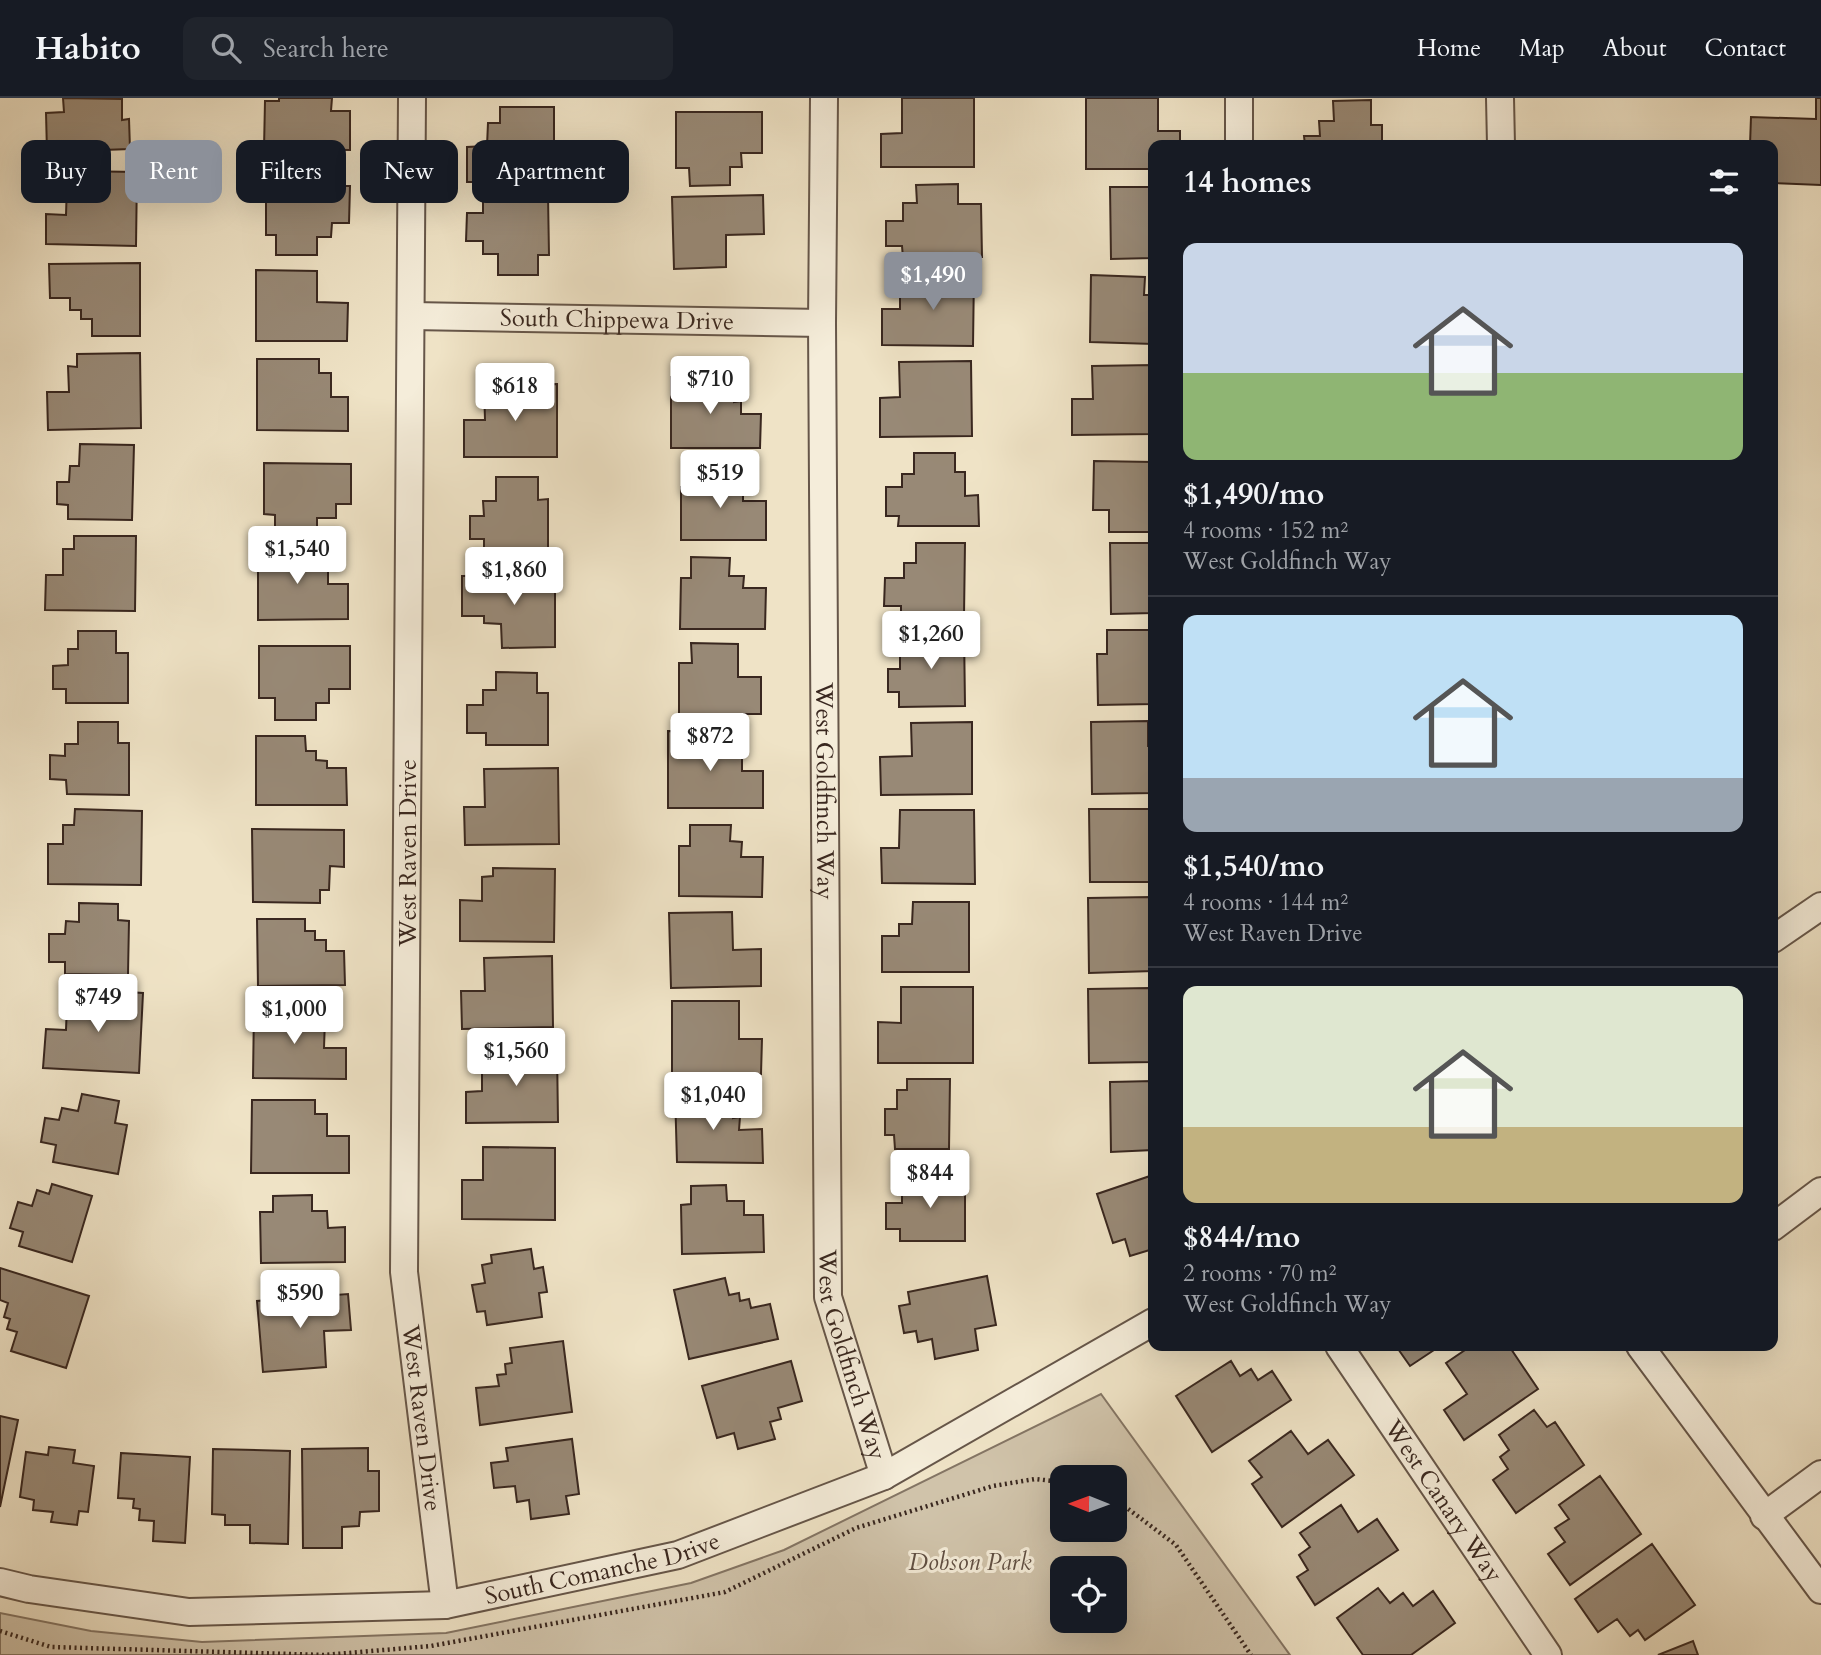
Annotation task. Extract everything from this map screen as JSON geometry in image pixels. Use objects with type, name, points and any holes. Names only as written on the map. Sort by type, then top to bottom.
[{"type":"street","name":"West Raven Drive","points":[[412,98],[404,1272],[445,1605]]},
{"type":"street","name":"West Goldfinch Way","points":[[824,98],[822,323],[828,1297],[884,1476]]},
{"type":"street","points":[[1239,98],[1239,140]]},
{"type":"street","points":[[1500,98],[1501,140]]},
{"type":"street","name":"South Chippewa Drive","points":[[412,316],[822,323]]},
{"type":"street","points":[[1778,936],[1821,906]]},
{"type":"street","points":[[1778,1223],[1821,1191]]},
{"type":"street","name":"South Comanche Drive","points":[[0,1582],[29,1589],[188,1612],[445,1605],[678,1555],[884,1476],[1148,1325]]},
{"type":"street","name":"West Canary Way","points":[[1342,1351],[1548,1655]]},
{"type":"street","points":[[1644,1351],[1821,1590]]},
{"type":"street","points":[[1764,1516],[1821,1475]]},
{"type":"path","points":[[1127,1508],[1176,1545],[1251,1655]]},
{"type":"green space","name":"Dobson Park","points":[[1101,1394],[1290,1655],[0,1655],[0,1613],[91,1631],[202,1642],[446,1633],[691,1583],[784,1550]]},
{"type":"building","points":[[63,98],[122,99],[122,120],[129,119],[130,140],[125,140],[125,149],[111,150],[111,140],[47,140],[46,113],[64,112]]},
{"type":"building","points":[[279,98],[332,98],[331,111],[350,111],[350,150],[346,150],[346,140],[264,140],[265,101],[279,101]]},
{"type":"building","points":[[902,98],[974,98],[974,167],[881,167],[881,134],[902,133]]},
{"type":"building","points":[[1086,98],[1158,98],[1158,131],[1180,131],[1180,140],[1148,140],[1148,169],[1086,169]]},
{"type":"building","points":[[1816,98],[1821,98],[1821,185],[1778,183],[1778,140],[1750,140],[1751,117],[1816,119]]},
{"type":"building","points":[[1371,100],[1371,125],[1382,125],[1382,140],[1304,140],[1304,136],[1320,136],[1319,121],[1334,121],[1333,101]]},
{"type":"building","points":[[500,107],[554,107],[554,140],[487,140],[488,123],[500,123]]},
{"type":"building","points":[[676,112],[762,112],[762,153],[741,153],[742,167],[730,167],[730,185],[690,186],[689,168],[676,168]]},
{"type":"building","points":[[467,147],[472,147],[472,182],[467,182]]},
{"type":"building","points":[[111,172],[125,172],[125,203],[137,203],[136,246],[46,244],[46,214],[66,215],[66,203],[111,203]]},
{"type":"building","points":[[958,184],[958,204],[981,204],[982,257],[903,258],[902,246],[886,246],[886,221],[903,221],[903,203],[917,203],[916,185]]},
{"type":"building","points":[[346,186],[350,186],[349,223],[332,223],[331,237],[317,237],[317,255],[276,255],[276,235],[266,235],[266,203],[346,203]]},
{"type":"building","points":[[1110,187],[1148,187],[1148,258],[1111,259]]},
{"type":"building","points":[[763,195],[764,234],[726,235],[726,267],[674,269],[672,197]]},
{"type":"building","points":[[483,203],[548,203],[549,255],[538,255],[538,275],[498,275],[498,254],[483,254],[483,241],[466,241],[467,213],[483,213]]},
{"type":"building","points":[[140,263],[140,336],[92,336],[92,319],[81,319],[81,310],[70,310],[70,298],[50,298],[49,264]]},
{"type":"building","points":[[256,270],[317,271],[317,302],[348,303],[347,341],[256,341]]},
{"type":"building","points":[[918,272],[974,272],[973,346],[882,345],[882,309],[900,309],[900,291],[918,291]]},
{"type":"building","points":[[1091,275],[1145,277],[1144,295],[1148,295],[1148,344],[1090,342]]},
{"type":"building","points":[[140,353],[141,428],[48,430],[47,392],[69,392],[68,366],[77,367],[77,354]]},
{"type":"building","points":[[257,359],[319,359],[319,373],[331,373],[331,397],[348,397],[348,431],[257,430]]},
{"type":"building","points":[[971,361],[972,436],[880,437],[880,398],[900,397],[899,362]]},
{"type":"building","points":[[1148,365],[1148,434],[1072,435],[1072,399],[1093,399],[1092,366]]},
{"type":"building","points":[[671,377],[725,377],[725,391],[734,391],[734,402],[741,401],[741,414],[761,414],[760,448],[671,448]]},
{"type":"building","points":[[557,384],[557,457],[464,457],[464,420],[485,420],[484,385]]},
{"type":"building","points":[[80,444],[134,445],[132,520],[68,519],[68,505],[57,504],[57,482],[69,482],[70,466],[79,466]]},
{"type":"building","points":[[914,453],[955,453],[955,472],[965,472],[965,496],[978,495],[979,526],[898,526],[899,516],[886,516],[886,487],[902,487],[902,474],[914,474]]},
{"type":"building","points":[[1094,461],[1148,462],[1148,532],[1109,532],[1109,510],[1093,510]]},
{"type":"building","points":[[264,463],[351,464],[351,504],[336,504],[336,518],[317,518],[317,534],[275,533],[275,515],[264,514]]},
{"type":"building","points":[[692,468],[730,468],[730,487],[743,487],[743,501],[766,501],[766,540],[681,540],[681,487],[693,487]]},
{"type":"building","points":[[496,477],[538,477],[538,500],[548,499],[548,553],[484,553],[484,539],[470,539],[470,516],[484,516],[483,501],[496,501]]},
{"type":"building","points":[[74,536],[136,536],[135,611],[45,610],[46,575],[63,575],[63,549],[74,549]]},
{"type":"building","points":[[916,543],[965,543],[964,616],[901,615],[901,606],[884,606],[885,578],[904,578],[904,563],[916,563]]},
{"type":"building","points":[[1110,543],[1148,543],[1148,613],[1111,614]]},
{"type":"building","points":[[258,546],[317,546],[317,571],[328,571],[328,584],[348,584],[348,619],[258,620]]},
{"type":"building","points":[[691,557],[730,558],[729,576],[744,576],[743,588],[766,588],[765,629],[680,629],[681,578],[691,578]]},
{"type":"building","points":[[555,575],[555,647],[502,648],[501,624],[484,623],[484,616],[462,616],[462,576]]},
{"type":"building","points":[[1107,630],[1148,630],[1148,704],[1098,705],[1097,654],[1107,654]]},
{"type":"building","points":[[78,631],[116,631],[116,653],[128,653],[128,703],[66,703],[66,689],[53,689],[53,666],[68,665],[68,649],[78,649]]},
{"type":"building","points":[[964,631],[965,706],[899,707],[899,692],[888,692],[888,669],[900,669],[900,654],[911,654],[911,632]]},
{"type":"building","points":[[691,643],[738,644],[738,677],[761,677],[761,714],[679,714],[679,663],[692,663]]},
{"type":"building","points":[[259,646],[350,646],[350,689],[329,689],[329,703],[316,703],[316,720],[275,720],[275,698],[259,698]]},
{"type":"building","points":[[496,672],[537,673],[537,693],[548,693],[548,745],[486,745],[486,733],[467,733],[467,705],[483,705],[483,690],[496,690]]},
{"type":"building","points":[[1148,721],[1148,793],[1092,794],[1091,722]]},
{"type":"building","points":[[78,722],[118,722],[118,743],[129,743],[129,795],[67,794],[66,780],[50,779],[50,755],[65,756],[65,744],[78,744]]},
{"type":"building","points":[[972,722],[972,794],[881,795],[880,757],[912,756],[911,723]]},
{"type":"building","points":[[668,731],[730,732],[730,748],[742,748],[742,771],[763,771],[763,808],[668,808]]},
{"type":"building","points":[[256,736],[305,736],[306,751],[316,751],[316,760],[327,761],[327,768],[346,768],[347,805],[256,805]]},
{"type":"building","points":[[558,768],[559,844],[465,845],[464,807],[485,807],[484,769]]},
{"type":"building","points":[[75,809],[142,811],[141,885],[48,884],[48,844],[63,844],[63,825],[74,825]]},
{"type":"building","points":[[1089,809],[1148,809],[1148,882],[1090,882]]},
{"type":"building","points":[[900,810],[974,810],[975,884],[882,883],[881,848],[899,848]]},
{"type":"building","points":[[690,825],[731,825],[730,841],[742,842],[741,857],[763,857],[762,897],[679,896],[679,846],[690,846]]},
{"type":"building","points":[[252,829],[344,830],[344,867],[330,866],[329,890],[320,890],[320,903],[253,902]]},
{"type":"building","points":[[493,868],[555,869],[554,942],[460,941],[460,900],[482,901],[482,877],[493,876]]},
{"type":"building","points":[[1148,897],[1148,971],[1089,973],[1088,898]]},
{"type":"building","points":[[913,902],[969,902],[969,972],[882,972],[882,936],[899,936],[899,924],[912,924]]},
{"type":"building","points":[[79,903],[118,904],[118,920],[129,921],[128,975],[65,974],[65,962],[49,962],[49,934],[65,934],[66,921],[79,922]]},
{"type":"building","points":[[732,912],[733,950],[761,949],[761,986],[671,988],[669,913]]},
{"type":"building","points":[[257,919],[305,919],[305,931],[315,931],[315,940],[326,940],[326,951],[344,951],[345,985],[258,986]]},
{"type":"building","points":[[552,956],[553,1027],[462,1029],[461,991],[485,991],[484,958]]},
{"type":"building","points":[[901,987],[973,987],[973,1063],[878,1063],[878,1022],[901,1023]]},
{"type":"building","points":[[1148,988],[1148,1062],[1089,1063],[1088,989]]},
{"type":"building","points":[[77,989],[143,993],[139,1073],[43,1068],[46,1029],[66,1030],[67,1004],[77,1005]]},
{"type":"building","points":[[672,1001],[739,1001],[739,1039],[762,1039],[761,1074],[672,1073]]},
{"type":"building","points":[[254,1008],[315,1009],[314,1019],[325,1019],[324,1048],[346,1048],[346,1079],[253,1078]]},
{"type":"building","points":[[557,1050],[558,1122],[466,1123],[466,1092],[482,1091],[482,1051]]},
{"type":"building","points":[[907,1079],[950,1079],[949,1149],[895,1149],[894,1135],[885,1135],[885,1109],[897,1109],[897,1090],[907,1090]]},
{"type":"building","points":[[1148,1081],[1148,1150],[1111,1152],[1110,1082]]},
{"type":"building","points":[[722,1091],[722,1109],[733,1109],[733,1118],[740,1117],[739,1130],[762,1129],[763,1163],[677,1162],[675,1092]]},
{"type":"building","points":[[82,1094],[119,1101],[115,1123],[127,1125],[118,1174],[53,1162],[56,1145],[41,1142],[45,1118],[59,1120],[62,1108],[78,1111]]},
{"type":"building","points":[[252,1100],[315,1100],[315,1114],[327,1114],[327,1136],[349,1136],[349,1173],[251,1173]]},
{"type":"building","points":[[483,1147],[555,1148],[555,1220],[462,1219],[462,1180],[483,1180]]},
{"type":"building","points":[[917,1172],[955,1172],[955,1192],[965,1192],[965,1241],[900,1241],[900,1229],[886,1229],[886,1203],[902,1203],[902,1191],[917,1191]]},
{"type":"building","points":[[1148,1177],[1148,1251],[1130,1256],[1125,1239],[1113,1243],[1097,1194]]},
{"type":"building","points":[[52,1184],[92,1196],[72,1262],[19,1246],[23,1232],[10,1228],[18,1202],[32,1206],[37,1190],[49,1194]]},
{"type":"building","points":[[726,1185],[727,1201],[744,1201],[744,1215],[763,1215],[764,1252],[682,1254],[681,1205],[691,1204],[691,1186]]},
{"type":"building","points":[[312,1195],[312,1211],[327,1211],[328,1228],[345,1227],[345,1262],[261,1263],[260,1212],[273,1212],[273,1196]]},
{"type":"building","points":[[531,1249],[534,1269],[543,1267],[547,1292],[539,1293],[542,1317],[487,1325],[485,1311],[477,1312],[472,1285],[485,1283],[482,1265],[492,1263],[491,1255]]},
{"type":"building","points":[[0,1268],[89,1296],[66,1368],[11,1351],[17,1332],[7,1329],[10,1319],[4,1317],[8,1303],[0,1300]]},
{"type":"building","points":[[987,1276],[996,1325],[975,1329],[978,1350],[935,1359],[932,1339],[918,1342],[916,1331],[904,1333],[899,1306],[910,1304],[908,1292]]},
{"type":"building","points":[[725,1278],[729,1295],[739,1293],[740,1301],[749,1299],[751,1308],[770,1304],[778,1339],[689,1359],[674,1290]]},
{"type":"building","points":[[348,1294],[351,1330],[324,1331],[326,1367],[263,1372],[257,1301]]},
{"type":"building","points":[[563,1341],[572,1412],[480,1425],[476,1388],[499,1386],[497,1375],[506,1374],[505,1364],[512,1363],[510,1348]]},
{"type":"building","points":[[1400,1351],[1432,1351],[1410,1366]]},
{"type":"building","points":[[1464,1351],[1512,1351],[1538,1389],[1464,1440],[1444,1410],[1467,1394],[1446,1363]]},
{"type":"building","points":[[791,1361],[802,1401],[778,1408],[781,1419],[770,1422],[775,1439],[738,1449],[734,1433],[717,1438],[702,1386]]},
{"type":"building","points":[[1231,1361],[1240,1376],[1251,1369],[1258,1380],[1272,1371],[1291,1400],[1212,1452],[1176,1396]]},
{"type":"building","points":[[1534,1410],[1547,1427],[1555,1422],[1584,1465],[1516,1513],[1493,1480],[1508,1469],[1500,1457],[1509,1450],[1499,1435]]},
{"type":"building","points":[[0,1416],[18,1420],[0,1507]]},
{"type":"building","points":[[1291,1431],[1308,1454],[1328,1440],[1354,1475],[1282,1527],[1252,1484],[1262,1477],[1249,1461]]},
{"type":"building","points":[[572,1439],[579,1494],[566,1496],[569,1514],[531,1519],[529,1500],[517,1502],[515,1486],[494,1488],[491,1463],[508,1461],[506,1448]]},
{"type":"building","points":[[49,1447],[75,1450],[73,1463],[94,1466],[88,1512],[79,1511],[77,1525],[51,1522],[53,1512],[33,1510],[34,1500],[20,1497],[26,1452],[48,1455]]},
{"type":"building","points":[[368,1448],[368,1471],[379,1471],[379,1511],[360,1512],[359,1526],[342,1527],[342,1548],[303,1548],[302,1449]]},
{"type":"building","points":[[213,1449],[290,1451],[288,1544],[250,1543],[250,1525],[225,1525],[225,1515],[212,1514]]},
{"type":"building","points":[[121,1453],[190,1457],[185,1543],[153,1541],[154,1521],[139,1520],[140,1509],[133,1508],[134,1499],[118,1498]]},
{"type":"building","points":[[1600,1476],[1641,1534],[1570,1585],[1548,1554],[1565,1542],[1555,1528],[1569,1519],[1559,1505]]},
{"type":"building","points":[[1341,1505],[1358,1532],[1377,1519],[1398,1550],[1315,1605],[1297,1577],[1308,1570],[1299,1555],[1310,1547],[1300,1533]]},
{"type":"building","points":[[1652,1544],[1695,1605],[1645,1640],[1638,1630],[1630,1636],[1617,1619],[1598,1632],[1575,1599]]},
{"type":"building","points":[[1378,1588],[1390,1603],[1403,1593],[1413,1606],[1433,1591],[1455,1623],[1411,1655],[1363,1655],[1337,1618]]},
{"type":"building","points":[[1693,1641],[1698,1655],[1658,1655]]}]
